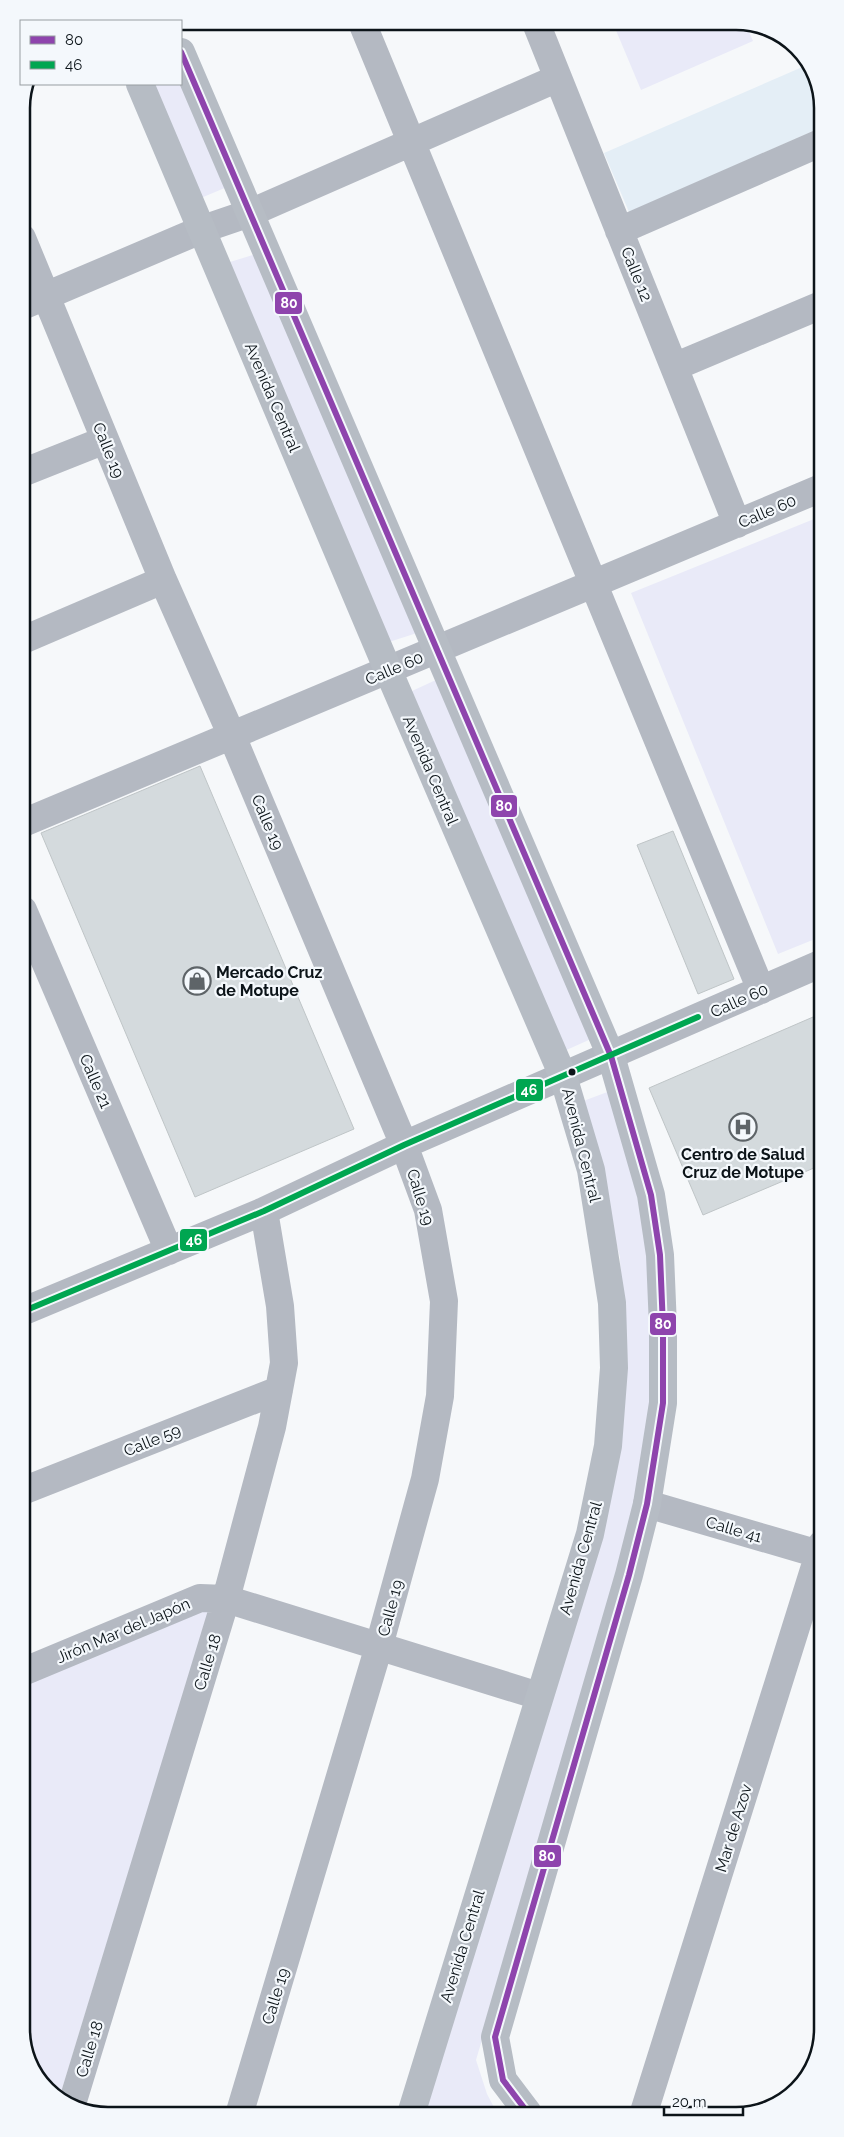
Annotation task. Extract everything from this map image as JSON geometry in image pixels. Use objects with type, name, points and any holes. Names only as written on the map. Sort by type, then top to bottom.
[{"type":"main road","points":[[182,54],[612,1056],[651,1195],[660,1255],[663,1327],[663,1404],[647,1504],[629,1575],[495,2037],[503,2080],[523,2107]]},
{"type":"main road","name":"Avenida Central","points":[[140,85],[388,670],[563,1076],[592,1170],[612,1303],[614,1368],[608,1446],[590,1534],[413,2107]]},
{"type":"street","points":[[365,30],[761,990]]},
{"type":"street","name":"Calle 12","points":[[539,30],[737,524]]},
{"type":"street","points":[[34,301],[203,229],[250,213],[558,78]]},
{"type":"street","points":[[619,231],[814,146]]},
{"type":"street","name":"Calle 19","points":[[30,280],[34,301],[105,440],[404,1145],[428,1210],[444,1301],[440,1396],[425,1479],[379,1646],[241,2107]]},
{"type":"street","points":[[674,367],[814,308]]},
{"type":"street","points":[[30,470],[105,440]]},
{"type":"street","name":"Calle 60","points":[[30,820],[814,491]]},
{"type":"street","points":[[30,637],[163,580]]},
{"type":"street","name":"Calle 21","points":[[30,926],[168,1251]]},
{"type":"street","name":"Calle 60","points":[[30,1308],[264,1211],[404,1145],[814,967]]},
{"type":"street","name":"Calle 18","points":[[74,2099],[226,1599],[272,1426],[284,1363],[280,1306],[264,1211]]},
{"type":"street","name":"Calle 59","points":[[30,1488],[279,1390]]},
{"type":"street","name":"Calle 41","points":[[647,1504],[814,1549]]},
{"type":"street","name":"Mar de Azov","points":[[646,2107],[814,1573]]},
{"type":"street","name":"Jirón Mar del Japón","points":[[30,1669],[200,1598],[226,1599],[539,1696]]},
{"type":"shaded area","points":[[616,30],[749,32],[753,41],[641,90]]},
{"type":"shaded area","points":[[802,67],[810,83],[814,108],[814,131],[629,212],[604,153]]},
{"type":"shaded area","points":[[154,85],[181,85],[227,187],[201,198]]},
{"type":"shaded area","points":[[256,254],[417,633],[389,642],[230,262]]},
{"type":"shaded area","points":[[814,519],[814,939],[778,954],[631,593]]},
{"type":"shaded area","points":[[438,679],[591,1039],[562,1052],[412,691]]},
{"type":"shaded area","points":[[610,1091],[643,1199],[655,1376],[647,1462],[586,1688],[476,2060],[487,2094],[494,2107],[427,2107],[604,1511],[622,1326],[620,1257],[578,1103]]},
{"type":"shaded area","points":[[202,1606],[209,1610],[61,2091],[43,2072],[38,2063],[34,2054],[30,2029],[30,1676]]},
{"type":"building","name":"Mercado Cruz de Motupe","points":[[200,766],[354,1129],[195,1197],[41,833]]},
{"type":"building","points":[[673,831],[734,979],[698,994],[637,845]]},
{"type":"building","name":"Centro de Salud Cruz de Motupe","points":[[814,1017],[814,1168],[703,1215],[649,1088]]},
{"type":"transit line","name":"80","points":[[182,54],[611,1056],[651,1195],[660,1255],[663,1327],[663,1403],[647,1504],[629,1575],[495,2037],[503,2080],[523,2107]]},
{"type":"transit line","name":"46","points":[[30,1308],[264,1211],[404,1145],[698,1017]]},
{"type":"place","name":"Mercado Cruz de Motupe","points":[[197,981]]},
{"type":"place","name":"Centro de Salud Cruz de Motupe","points":[[743,1127]]}]
